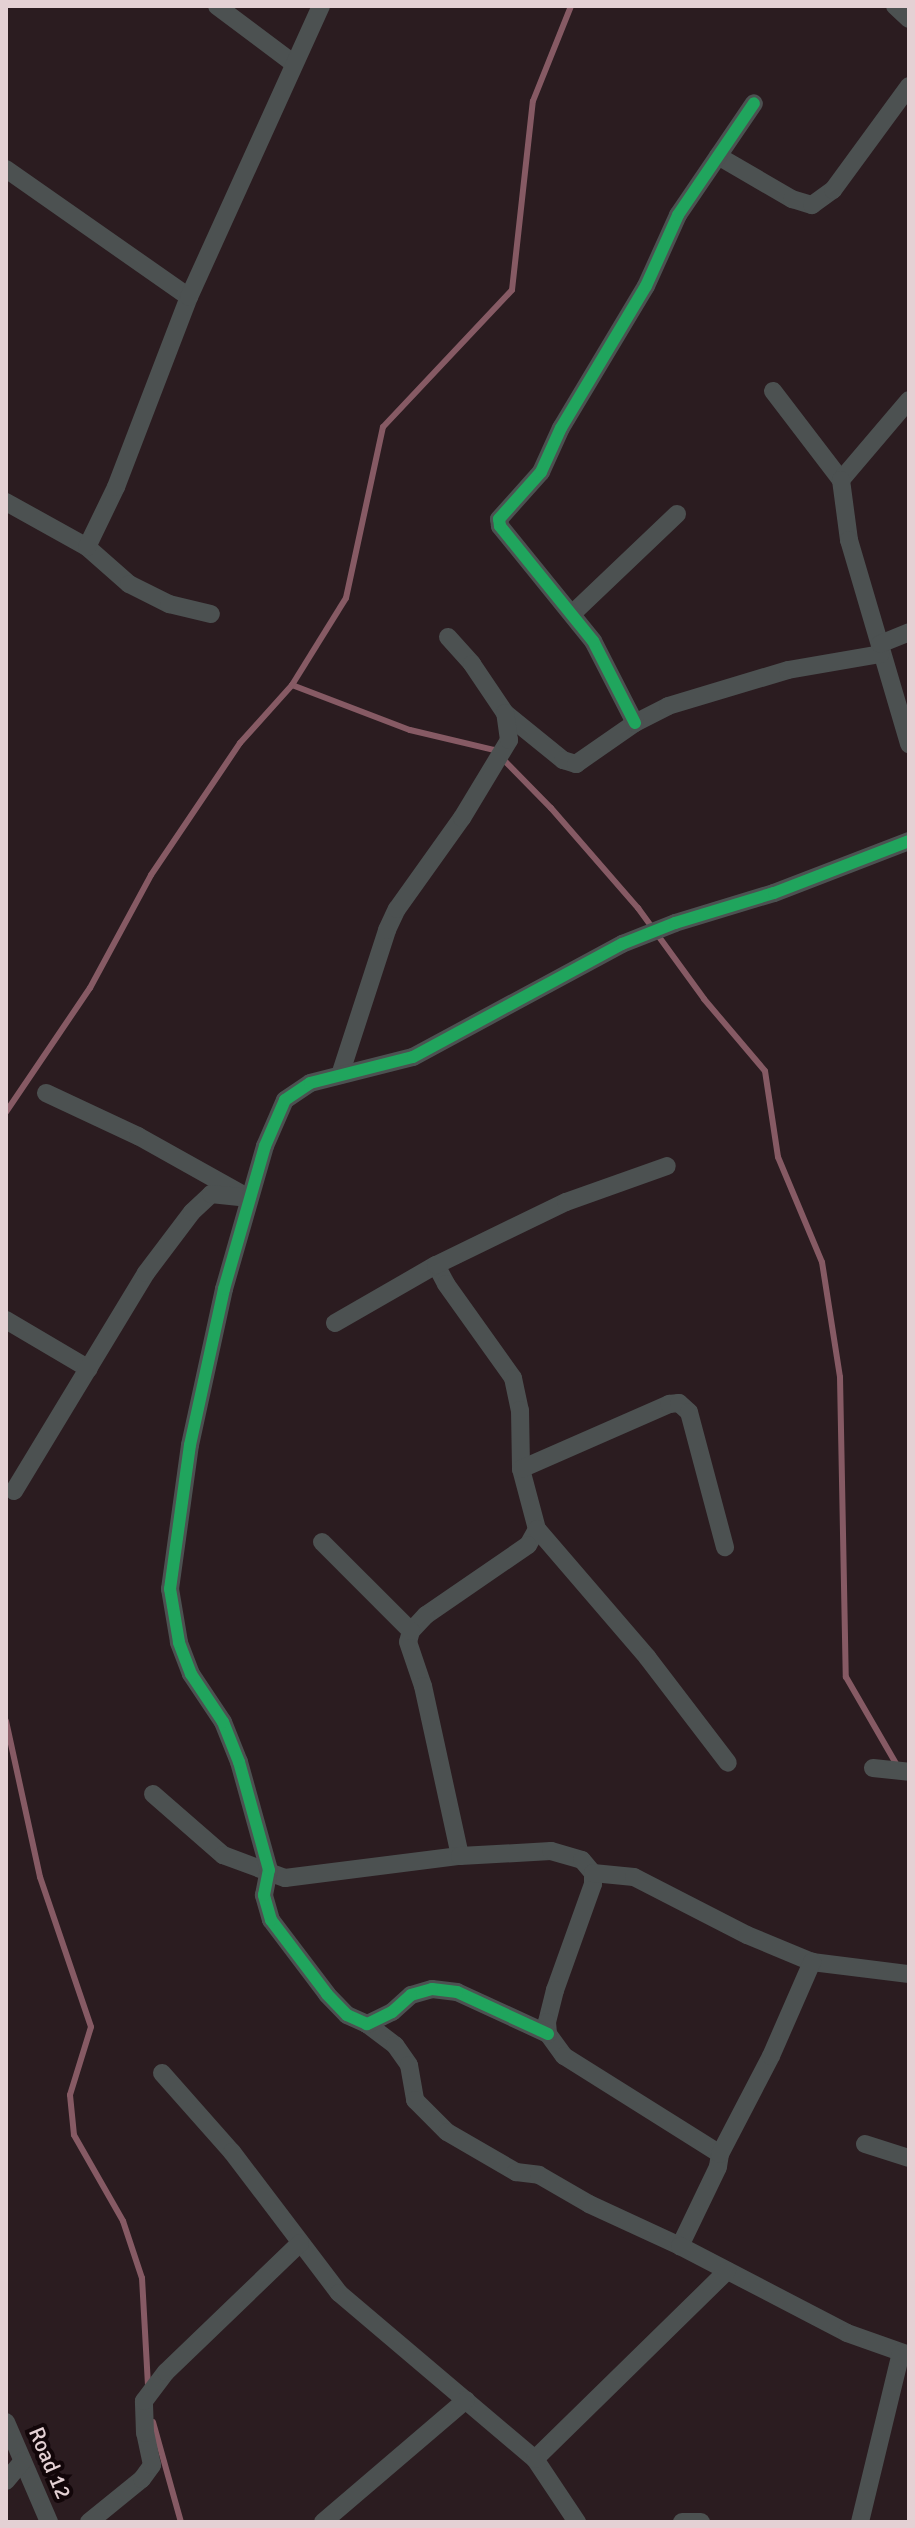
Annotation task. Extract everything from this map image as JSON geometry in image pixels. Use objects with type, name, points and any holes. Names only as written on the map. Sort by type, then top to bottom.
[{"type":"street","points":[[217,6],[293,63]]},
{"type":"street","points":[[87,547],[116,487],[189,297],[321,6]]},
{"type":"street","points":[[895,6],[909,19]]},
{"type":"street","points":[[718,156],[792,199],[812,205],[833,190],[909,86]]},
{"type":"street","points":[[635,723],[593,641],[500,526],[499,519],[541,472],[561,428],[646,286],[678,215],[754,103]]},
{"type":"street","points":[[6,169],[189,297]]},
{"type":"street","points":[[773,391],[841,480],[849,540],[909,744]]},
{"type":"street","points":[[841,480],[909,400]]},
{"type":"street","points":[[6,502],[87,547],[136,588],[169,604],[211,614]]},
{"type":"street","points":[[572,614],[677,514]]},
{"type":"street","points":[[448,637],[472,664],[505,713],[563,760],[576,764],[635,723],[668,706],[788,670],[880,649],[909,632]]},
{"type":"street","points":[[340,1075],[387,930],[397,909],[462,818],[509,740],[505,713]]},
{"type":"street","points":[[860,2522],[905,2354],[847,2333],[680,2246],[589,2204],[539,2175],[516,2172],[447,2132],[415,2100],[409,2065],[395,2045],[367,2024],[347,2015],[327,1994],[271,1920],[264,1895],[269,1870],[228,1735],[191,1674],[179,1642],[170,1589],[190,1445],[224,1289],[265,1146],[285,1100],[310,1083],[413,1057],[622,944],[675,923],[774,893],[909,841]]},
{"type":"street","points":[[46,1093],[138,1136],[249,1198]]},
{"type":"street","points":[[335,1323],[436,1265],[566,1202],[667,1166]]},
{"type":"street","points":[[14,1491],[146,1273],[192,1212],[211,1194],[249,1198]]},
{"type":"street","points":[[436,1265],[446,1284],[513,1378],[520,1410],[521,1469],[537,1529],[647,1657],[728,1763]]},
{"type":"street","points":[[6,1320],[89,1369]]},
{"type":"street","points":[[521,1469],[669,1404],[679,1403],[689,1412],[725,1547]]},
{"type":"street","points":[[460,1856],[423,1686],[408,1642],[411,1631],[426,1615],[528,1545],[537,1529]]},
{"type":"street","points":[[322,1542],[411,1631]]},
{"type":"street","points":[[873,1768],[909,1772]]},
{"type":"street","points":[[153,1794],[223,1855],[285,1878],[460,1856],[551,1851],[582,1860],[593,1873],[593,1884],[555,1990],[547,2022],[548,2034]]},
{"type":"street","points":[[593,1873],[634,1877],[747,1935],[812,1962],[909,1974]]},
{"type":"street","points":[[680,2246],[718,2167],[720,2154],[771,2056],[812,1962]]},
{"type":"street","points":[[367,2024],[392,2012],[411,1995],[432,1989],[457,1992],[548,2034],[564,2056],[720,2154]]},
{"type":"street","points":[[162,2073],[232,2152],[339,2293],[535,2459],[577,2522]]},
{"type":"street","points":[[865,2144],[909,2158]]},
{"type":"street","points":[[89,2522],[142,2479],[152,2465],[142,2410],[166,2372],[300,2243]]},
{"type":"street","points":[[535,2459],[727,2271]]},
{"type":"street","points":[[323,2522],[466,2400]]},
{"type":"street","name":"Road 12","points":[[6,2422],[49,2522]]},
{"type":"street","points":[[6,2481],[23,2461]]},
{"type":"street","points":[[682,2522],[701,2522]]},
{"type":"waterway","points":[[6,1112],[90,988],[151,875],[240,743],[292,685],[346,598],[383,427],[512,290],[533,101],[571,6]]},
{"type":"waterway","points":[[292,685],[410,730],[494,750],[551,808],[638,908],[704,999],[765,1071],[778,1157],[822,1262],[840,1377],[846,1677],[898,1767]]},
{"type":"waterway","points":[[6,1721],[40,1877],[91,2027],[70,2095],[74,2135],[123,2221],[142,2278],[148,2387]]},
{"type":"waterway","points":[[153,2422],[181,2522]]},
{"type":"cycle path","points":[[635,723],[593,641],[500,526],[499,519],[541,472],[561,428],[646,286],[678,215],[754,103]]},
{"type":"cycle path","points":[[548,2034],[457,1992],[432,1989],[411,1995],[392,2012],[367,2024],[347,2015],[327,1994],[271,1920],[264,1895],[269,1870],[239,1762],[223,1722],[191,1674],[179,1642],[170,1589],[190,1445],[224,1289],[265,1146],[285,1100],[310,1083],[413,1057],[622,944],[675,923],[774,893],[909,841]]}]
